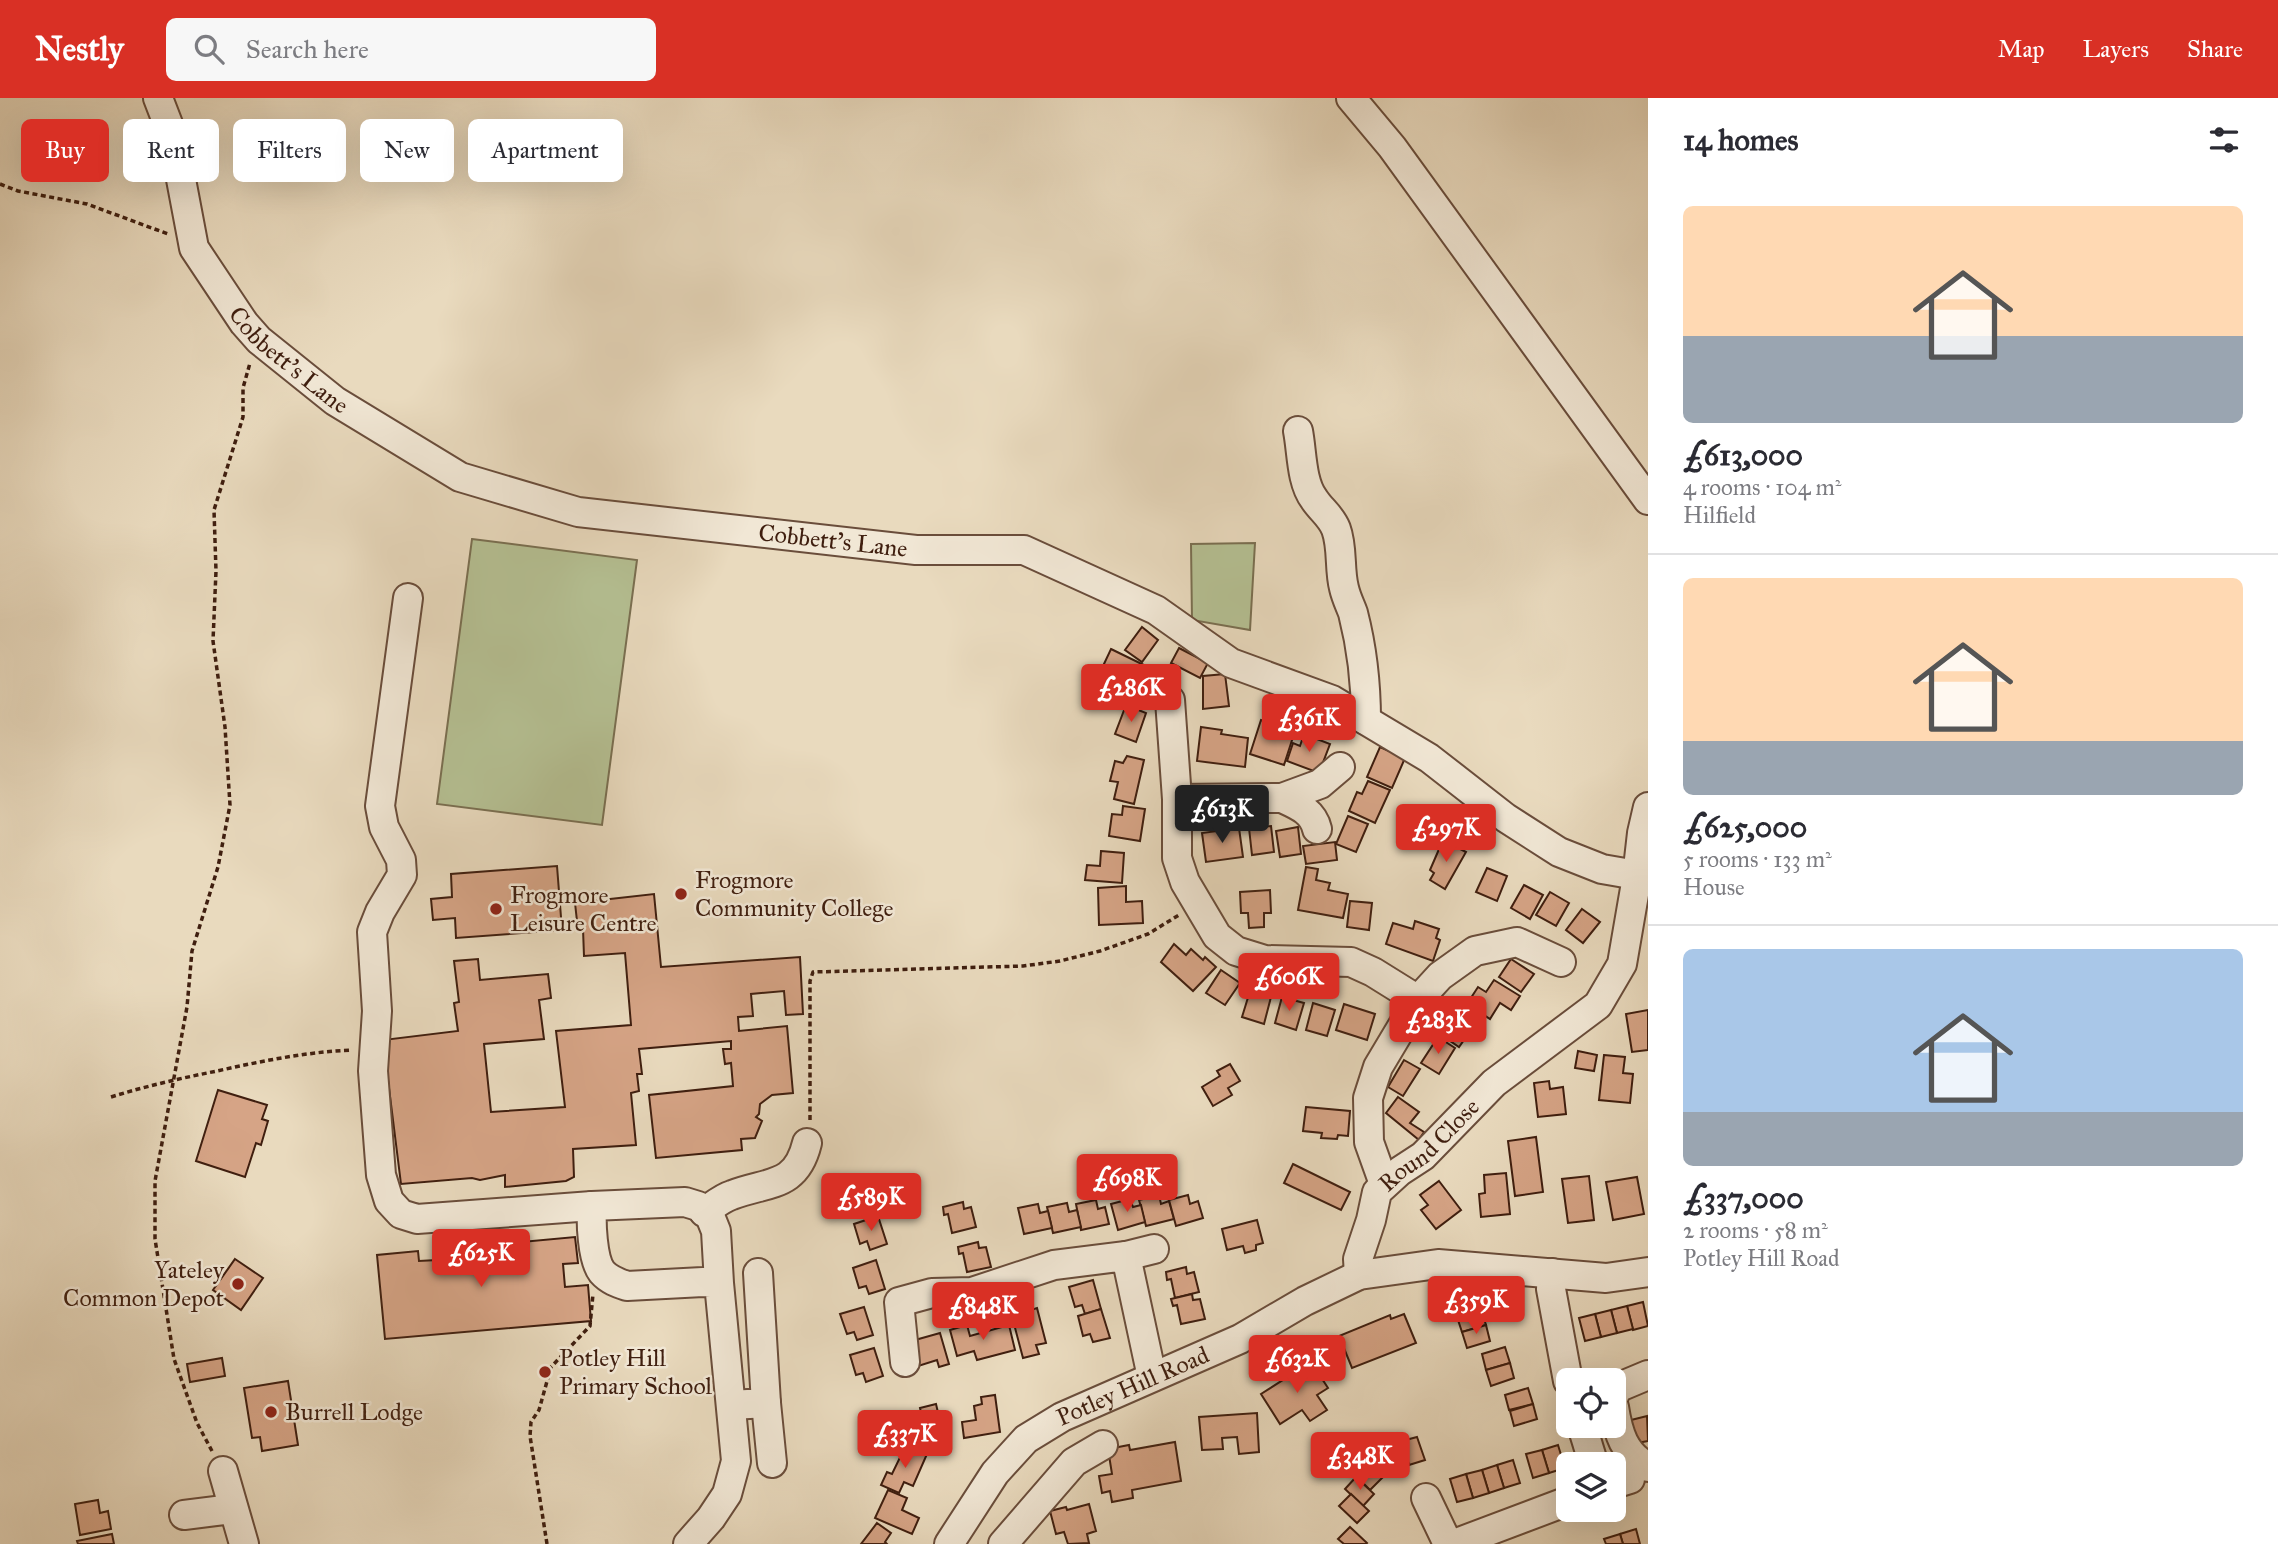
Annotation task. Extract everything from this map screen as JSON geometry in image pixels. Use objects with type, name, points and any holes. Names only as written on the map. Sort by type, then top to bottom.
[{"type":"street","name":"Cobbett's Lane","points":[[158,98],[173,137],[194,248],[236,313],[259,340],[335,401],[460,477],[590,514],[916,550],[1024,550],[1156,610],[1231,663],[1332,700],[1429,758],[1534,838],[1559,852],[1602,869],[1643,877]]},
{"type":"street","points":[[1351,98],[1392,147],[1648,500]]},
{"type":"street","points":[[1298,431],[1308,487],[1314,500],[1326,511],[1336,528],[1340,545],[1343,587],[1353,613],[1361,654],[1366,720]]},
{"type":"street","points":[[408,598],[380,806],[384,827],[401,860],[402,874],[372,932],[377,1012],[373,1071],[381,1175],[389,1200],[401,1214],[417,1219],[685,1202],[698,1206],[710,1216],[716,1231],[736,1461],[727,1494],[711,1518],[688,1544]]},
{"type":"street","points":[[1170,700],[1177,799],[1177,858],[1196,904],[1217,936],[1236,951],[1265,960],[1352,962],[1418,1000]]},
{"type":"street","points":[[1177,799],[1282,798],[1320,784],[1340,767]]},
{"type":"street","points":[[1282,798],[1303,808],[1315,822],[1317,829]]},
{"type":"street","name":"Round Close","points":[[1359,1275],[1358,1259],[1377,1192],[1384,1184],[1423,1156],[1494,1083],[1598,1005],[1622,964],[1643,877],[1642,833],[1648,807]]},
{"type":"street","points":[[1384,1184],[1368,1142],[1368,1098],[1378,1067],[1418,1000],[1440,976],[1475,951],[1517,942],[1561,962]]},
{"type":"street","points":[[704,1212],[730,1195],[779,1182],[792,1174],[803,1162],[807,1143]]},
{"type":"street","points":[[592,1206],[591,1220],[596,1256],[601,1272],[615,1283],[627,1286],[719,1283]]},
{"type":"street","points":[[905,1362],[899,1302],[932,1293],[972,1292],[1054,1265],[1126,1256],[1154,1249]]},
{"type":"street","points":[[1126,1256],[1152,1377]]},
{"type":"street","name":"Potley Hill Road","points":[[949,1544],[995,1473],[1027,1440],[1062,1417],[1240,1339],[1305,1301],[1359,1275],[1438,1264],[1606,1278],[1648,1272]]},
{"type":"street","points":[[758,1273],[772,1463]]},
{"type":"street","points":[[1552,1273],[1551,1289],[1566,1368]]},
{"type":"street","points":[[1626,1384],[1648,1375]]},
{"type":"street","points":[[731,1405],[766,1403]]},
{"type":"street","points":[[1622,1438],[1635,1460],[1630,1477]]},
{"type":"street","points":[[1003,1544],[1074,1462],[1103,1445]]},
{"type":"street","points":[[223,1471],[244,1544]]},
{"type":"street","points":[[1426,1498],[1448,1544]]},
{"type":"street","points":[[1454,1544],[1556,1506]]},
{"type":"street","points":[[184,1515],[232,1509]]},
{"type":"path","points":[[0,184],[18,191],[87,204],[133,223],[161,230],[194,248]]},
{"type":"path","points":[[223,1471],[197,1423],[174,1359],[155,1239],[155,1181],[187,1007],[192,951],[218,867],[230,805],[225,727],[213,641],[216,571],[214,510],[243,417],[243,388],[259,340]]},
{"type":"path","points":[[807,1143],[810,1098],[810,981],[813,972],[1023,966],[1060,961],[1100,951],[1148,934],[1196,904]]},
{"type":"path","points":[[111,1097],[173,1079],[317,1051],[374,1050]]},
{"type":"path","points":[[547,1544],[530,1436],[531,1422],[539,1410],[551,1367],[590,1326],[593,1315],[592,1276],[606,1275]]},
{"type":"green space","points":[[472,539],[637,560],[602,825],[437,804]]},
{"type":"green space","points":[[1255,543],[1250,630],[1192,620],[1191,544]]},
{"type":"building","points":[[1142,627],[1158,640],[1142,662],[1125,650]]},
{"type":"building","points":[[1179,648],[1208,663],[1200,678],[1171,663]]},
{"type":"building","points":[[1111,649],[1150,668],[1139,691],[1116,680],[1119,673],[1103,666]]},
{"type":"building","points":[[1225,674],[1229,706],[1203,709],[1203,676]]},
{"type":"building","points":[[1126,705],[1146,713],[1136,742],[1115,734]]},
{"type":"building","points":[[1261,720],[1272,724],[1270,730],[1293,737],[1284,765],[1250,754]]},
{"type":"building","points":[[1201,727],[1222,730],[1221,734],[1248,738],[1245,767],[1197,761]]},
{"type":"building","points":[[1304,734],[1330,744],[1319,773],[1287,761],[1293,743],[1300,746]]},
{"type":"building","points":[[1380,747],[1405,758],[1392,788],[1367,777]]},
{"type":"building","points":[[1127,756],[1144,760],[1134,804],[1114,799],[1118,782],[1110,781],[1115,761],[1123,763]]},
{"type":"building","points":[[1368,781],[1390,790],[1375,823],[1349,811],[1357,792],[1362,794]]},
{"type":"building","points":[[1123,806],[1145,809],[1140,841],[1109,836],[1112,814],[1122,815]]},
{"type":"building","points":[[1348,816],[1368,824],[1356,852],[1336,844]]},
{"type":"building","points":[[1271,826],[1274,852],[1252,855],[1249,828]]},
{"type":"building","points":[[1298,827],[1301,854],[1280,857],[1276,831]]},
{"type":"building","points":[[1239,828],[1243,857],[1206,862],[1202,833]]},
{"type":"building","points":[[1443,840],[1466,852],[1445,889],[1430,880],[1434,873],[1430,870]]},
{"type":"building","points":[[1335,842],[1337,860],[1306,864],[1303,846]]},
{"type":"building","points":[[1101,851],[1124,853],[1122,883],[1085,880],[1087,865],[1100,866]]},
{"type":"building","name":"Frogmore Leisure Centre","points":[[557,866],[562,930],[456,938],[455,918],[433,920],[431,899],[452,897],[451,874]]},
{"type":"building","points":[[1306,867],[1318,869],[1316,880],[1330,883],[1328,890],[1348,894],[1343,918],[1298,910]]},
{"type":"building","points":[[1487,868],[1507,876],[1497,901],[1476,892]]},
{"type":"building","points":[[1524,885],[1543,895],[1530,919],[1511,908]]},
{"type":"building","points":[[1126,886],[1126,902],[1142,901],[1143,923],[1099,925],[1098,888]]},
{"type":"building","points":[[1270,890],[1271,913],[1264,913],[1264,927],[1249,928],[1248,913],[1241,913],[1240,892]]},
{"type":"building","points":[[1550,892],[1569,903],[1556,926],[1536,915]]},
{"type":"building","name":"Frogmore Community College","points":[[654,894],[661,967],[800,957],[803,1014],[786,1015],[784,991],[751,994],[753,1016],[738,1017],[739,1031],[787,1026],[793,1093],[772,1095],[760,1104],[756,1117],[762,1121],[755,1138],[741,1139],[742,1150],[656,1158],[649,1095],[733,1086],[731,1063],[725,1064],[723,1049],[731,1049],[731,1041],[639,1049],[642,1074],[637,1074],[639,1091],[631,1093],[636,1145],[573,1149],[574,1177],[566,1181],[505,1187],[505,1175],[480,1180],[472,1178],[401,1184],[383,1040],[458,1031],[454,1003],[459,1002],[454,961],[478,959],[480,980],[548,974],[551,998],[539,1000],[544,1039],[484,1044],[491,1112],[565,1107],[556,1031],[631,1025],[625,953],[584,956],[583,929],[578,930],[575,903]]},
{"type":"building","points":[[1350,901],[1372,903],[1369,930],[1347,927]]},
{"type":"building","points":[[1582,909],[1600,922],[1583,943],[1566,930]]},
{"type":"building","points":[[1415,921],[1439,929],[1436,938],[1440,940],[1433,961],[1386,944],[1393,923],[1413,929]]},
{"type":"building","points":[[1174,944],[1186,955],[1191,949],[1216,967],[1193,991],[1161,962]]},
{"type":"building","points":[[1511,959],[1534,974],[1521,992],[1499,977]]},
{"type":"building","points":[[1221,970],[1240,983],[1225,1005],[1206,993]]},
{"type":"building","points":[[1494,980],[1520,996],[1511,1010],[1500,1003],[1490,1019],[1467,1004],[1478,987],[1486,992]]},
{"type":"building","points":[[1250,991],[1271,997],[1264,1024],[1242,1017]]},
{"type":"building","points":[[1282,997],[1304,1003],[1296,1030],[1275,1023]]},
{"type":"building","points":[[1455,1000],[1480,1017],[1459,1047],[1440,1034],[1448,1022],[1442,1018]]},
{"type":"building","points":[[1313,1003],[1335,1010],[1327,1036],[1306,1030]]},
{"type":"building","points":[[1344,1004],[1375,1014],[1367,1040],[1336,1030]]},
{"type":"building","points":[[1648,1010],[1648,1050],[1632,1052],[1626,1014]]},
{"type":"building","points":[[1438,1037],[1455,1048],[1439,1074],[1421,1063]]},
{"type":"building","points":[[1578,1051],[1597,1055],[1594,1071],[1575,1068]]},
{"type":"building","points":[[1604,1055],[1625,1057],[1623,1073],[1633,1074],[1630,1103],[1599,1100]]},
{"type":"building","points":[[1404,1060],[1420,1069],[1403,1096],[1388,1087]]},
{"type":"building","points":[[1230,1064],[1240,1081],[1228,1088],[1232,1095],[1213,1106],[1202,1087],[1220,1076],[1217,1071]]},
{"type":"building","points":[[1549,1081],[1550,1089],[1563,1087],[1566,1114],[1538,1117],[1534,1083]]},
{"type":"building","points":[[218,1090],[267,1105],[262,1119],[268,1121],[261,1145],[256,1143],[245,1177],[196,1161]]},
{"type":"building","points":[[1398,1097],[1419,1112],[1410,1123],[1424,1132],[1419,1140],[1386,1113]]},
{"type":"building","points":[[1306,1107],[1350,1111],[1348,1136],[1338,1135],[1337,1139],[1321,1138],[1322,1133],[1303,1131]]},
{"type":"building","points":[[1536,1137],[1543,1192],[1515,1196],[1508,1141]]},
{"type":"building","points":[[1293,1164],[1350,1192],[1341,1210],[1284,1183]]},
{"type":"building","points":[[1506,1173],[1510,1214],[1481,1217],[1479,1194],[1485,1193],[1484,1175]]},
{"type":"building","points":[[1589,1176],[1594,1220],[1568,1223],[1562,1179]]},
{"type":"building","points":[[1637,1177],[1644,1214],[1613,1220],[1606,1182]]},
{"type":"building","points":[[1439,1181],[1461,1210],[1436,1229],[1421,1210],[1428,1205],[1420,1195]]},
{"type":"building","points":[[1159,1195],[1161,1204],[1169,1201],[1174,1219],[1146,1226],[1139,1200]]},
{"type":"building","points":[[1188,1195],[1190,1204],[1198,1201],[1203,1218],[1176,1226],[1169,1200]]},
{"type":"building","points":[[1130,1199],[1133,1207],[1141,1205],[1145,1222],[1118,1230],[1111,1204]]},
{"type":"building","points":[[1096,1200],[1098,1209],[1105,1207],[1109,1224],[1081,1230],[1076,1204]]},
{"type":"building","points":[[963,1202],[964,1209],[971,1207],[976,1227],[952,1233],[948,1214],[944,1215],[943,1207]]},
{"type":"building","points":[[1067,1203],[1069,1212],[1077,1210],[1081,1227],[1053,1233],[1047,1207]]},
{"type":"building","points":[[1038,1204],[1040,1213],[1048,1211],[1052,1228],[1024,1234],[1018,1208]]},
{"type":"building","points":[[878,1216],[887,1244],[870,1250],[867,1241],[860,1244],[854,1224]]},
{"type":"building","points":[[1257,1220],[1263,1243],[1256,1245],[1256,1250],[1245,1253],[1243,1246],[1227,1250],[1222,1229]]},
{"type":"building","points":[[575,1237],[578,1263],[563,1264],[565,1287],[588,1285],[591,1321],[385,1339],[377,1255],[418,1251],[419,1261],[437,1260],[436,1250]]},
{"type":"building","points":[[978,1242],[979,1248],[986,1247],[991,1267],[967,1272],[963,1253],[959,1254],[958,1247]]},
{"type":"building","name":"Yateley Common Depot","points":[[235,1259],[263,1278],[241,1310],[213,1290]]},
{"type":"building","points":[[876,1260],[885,1289],[869,1294],[866,1286],[859,1288],[853,1268]]},
{"type":"building","points":[[1186,1267],[1187,1274],[1194,1272],[1199,1292],[1175,1298],[1171,1279],[1167,1280],[1166,1272]]},
{"type":"building","points":[[1093,1280],[1101,1309],[1085,1314],[1082,1305],[1075,1307],[1069,1287]]},
{"type":"building","points":[[1192,1294],[1193,1300],[1200,1299],[1205,1319],[1181,1324],[1177,1305],[1173,1306],[1171,1299]]},
{"type":"building","points":[[1643,1302],[1648,1326],[1633,1330],[1627,1306]]},
{"type":"building","points":[[1627,1306],[1633,1329],[1617,1333],[1611,1310]]},
{"type":"building","points":[[864,1307],[873,1335],[857,1340],[854,1332],[847,1334],[840,1314]]},
{"type":"building","points":[[1037,1308],[1046,1343],[1036,1345],[1039,1354],[1023,1358],[1014,1324],[1028,1320],[1025,1312]]},
{"type":"building","points":[[1101,1309],[1110,1338],[1093,1342],[1090,1334],[1083,1336],[1078,1316]]},
{"type":"building","points":[[1481,1309],[1486,1325],[1462,1332],[1457,1317]]},
{"type":"building","points":[[1611,1310],[1617,1333],[1601,1337],[1595,1314]]},
{"type":"building","points":[[1404,1314],[1416,1343],[1352,1368],[1339,1336],[1390,1315],[1391,1319]]},
{"type":"building","points":[[1595,1314],[1601,1337],[1585,1341],[1579,1318]]},
{"type":"building","points":[[967,1325],[970,1336],[1009,1325],[1015,1350],[977,1360],[974,1351],[957,1356],[950,1330]]},
{"type":"building","points":[[1486,1325],[1490,1341],[1467,1348],[1462,1332]]},
{"type":"building","points":[[940,1333],[949,1364],[939,1367],[937,1360],[915,1367],[908,1342]]},
{"type":"building","points":[[1505,1347],[1510,1363],[1486,1370],[1482,1354]]},
{"type":"building","points":[[874,1348],[883,1376],[866,1382],[863,1373],[856,1375],[850,1355]]},
{"type":"building","points":[[222,1358],[225,1376],[190,1382],[187,1364]]},
{"type":"building","points":[[1311,1362],[1328,1388],[1317,1395],[1327,1410],[1310,1421],[1302,1410],[1280,1424],[1261,1394]]},
{"type":"building","points":[[1510,1363],[1514,1378],[1491,1386],[1486,1370]]},
{"type":"building","name":"Burrell Lodge","points":[[288,1381],[298,1445],[262,1451],[260,1437],[252,1438],[244,1388]]},
{"type":"building","points":[[1528,1388],[1533,1404],[1509,1410],[1505,1395]]},
{"type":"building","points":[[995,1395],[1000,1432],[964,1438],[962,1422],[976,1420],[974,1406],[982,1404],[981,1397]]},
{"type":"building","points":[[936,1404],[942,1430],[908,1438],[904,1421],[922,1417],[920,1408]]},
{"type":"building","points":[[1533,1404],[1537,1419],[1514,1426],[1510,1411]]},
{"type":"building","points":[[1257,1413],[1259,1452],[1239,1454],[1237,1437],[1222,1438],[1223,1449],[1202,1450],[1199,1417]]},
{"type":"building","points":[[1647,1416],[1648,1441],[1637,1443],[1631,1420]]},
{"type":"building","points":[[1417,1437],[1425,1460],[1409,1465],[1402,1441]]},
{"type":"building","points":[[1402,1441],[1409,1465],[1393,1470],[1386,1446]]},
{"type":"building","points":[[1175,1442],[1181,1481],[1132,1490],[1133,1498],[1112,1502],[1110,1491],[1102,1493],[1099,1476],[1112,1474],[1108,1449],[1129,1445],[1130,1450]]},
{"type":"building","points":[[906,1445],[927,1454],[913,1486],[904,1482],[899,1493],[881,1485],[887,1472],[892,1474]]},
{"type":"building","points":[[1558,1445],[1560,1452],[1556,1452],[1556,1471],[1549,1473],[1542,1450]]},
{"type":"building","points":[[1542,1450],[1549,1473],[1533,1478],[1526,1454]]},
{"type":"building","points":[[1513,1460],[1520,1483],[1504,1488],[1497,1465]]},
{"type":"building","points":[[1364,1461],[1382,1478],[1370,1490],[1353,1473]]},
{"type":"building","points":[[1497,1465],[1504,1488],[1489,1493],[1482,1470]]},
{"type":"building","points":[[1482,1470],[1489,1493],[1473,1498],[1466,1474]]},
{"type":"building","points":[[1466,1474],[1473,1498],[1457,1502],[1450,1479]]},
{"type":"building","points":[[1356,1477],[1374,1494],[1363,1506],[1345,1489]]},
{"type":"building","points":[[888,1490],[907,1498],[902,1510],[919,1518],[912,1534],[875,1518]]},
{"type":"building","points":[[1351,1494],[1369,1511],[1357,1523],[1339,1506]]},
{"type":"building","points":[[98,1500],[100,1513],[108,1511],[111,1529],[80,1535],[75,1504]]},
{"type":"building","points":[[1089,1504],[1096,1531],[1087,1534],[1089,1543],[1068,1544],[1064,1532],[1056,1534],[1050,1511]]},
{"type":"building","points":[[877,1523],[891,1533],[885,1542],[887,1544],[861,1544]]},
{"type":"building","points":[[1350,1527],[1366,1544],[1344,1544],[1338,1539]]},
{"type":"building","points":[[1636,1529],[1640,1544],[1623,1544],[1620,1534]]},
{"type":"building","points":[[112,1534],[114,1544],[78,1544],[77,1541]]},
{"type":"building","points":[[1620,1534],[1623,1544],[1606,1544],[1604,1539]]},
{"type":"place","name":"Frogmore Community College","points":[[681,894]]},
{"type":"place","name":"Frogmore Leisure Centre","points":[[496,909]]},
{"type":"place","name":"Yateley Common Depot","points":[[238,1284]]},
{"type":"place","name":"Potley Hill Primary School","points":[[545,1372]]},
{"type":"place","name":"Burrell Lodge","points":[[271,1412]]}]
